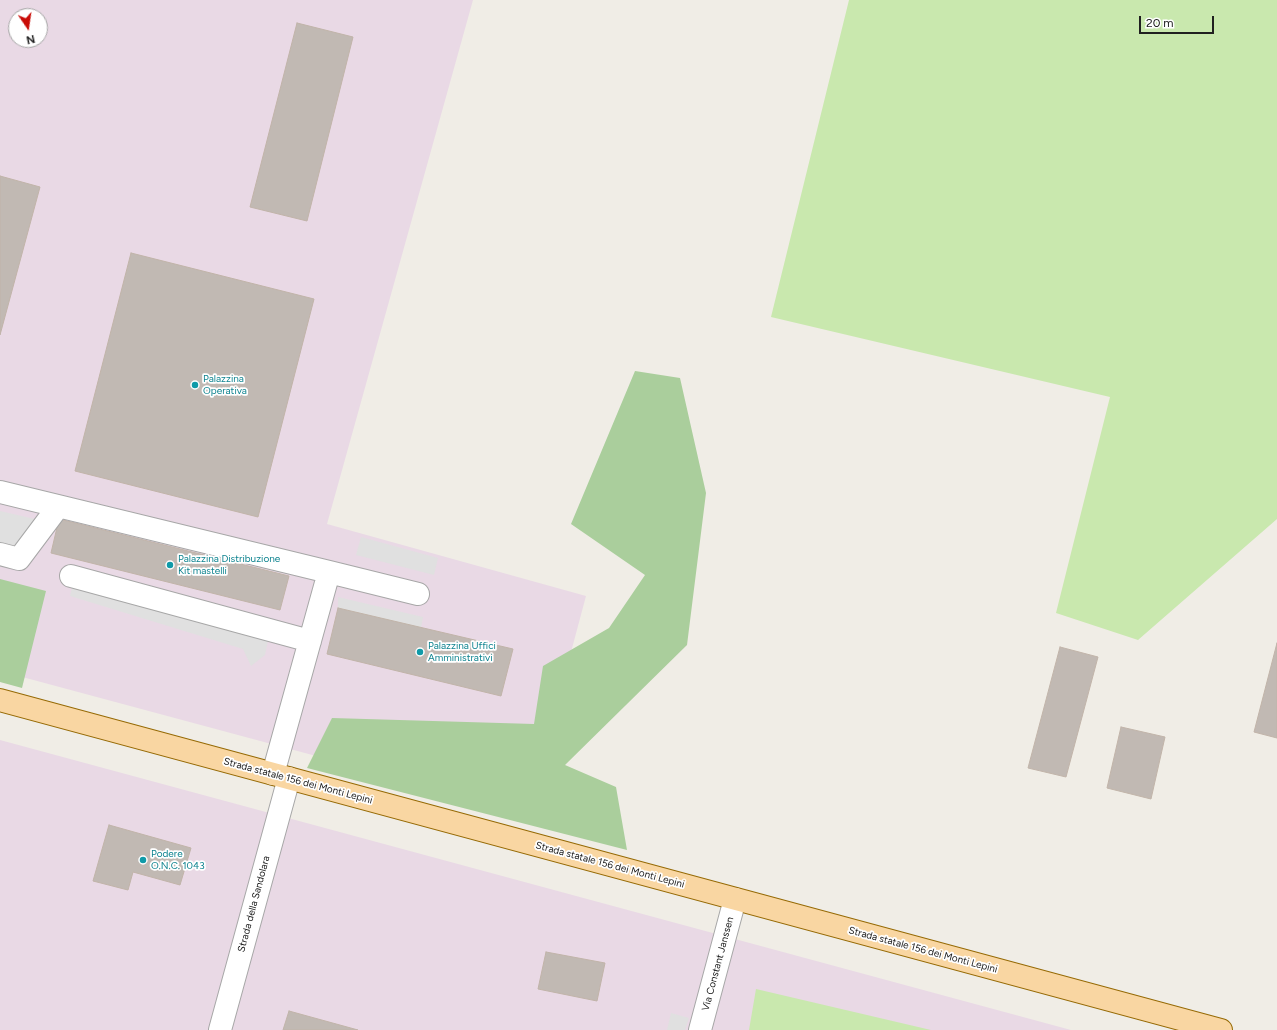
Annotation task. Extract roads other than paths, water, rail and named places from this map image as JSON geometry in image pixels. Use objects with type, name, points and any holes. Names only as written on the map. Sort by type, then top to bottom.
[{"type":"main road","name":"Strada statale 156 dei Monti Lepini","points":[[0,700],[1221,1030]]},
{"type":"street","points":[[0,492],[418,594]]},
{"type":"street","points":[[0,554],[19,559],[58,507]]},
{"type":"street","name":"Strada della Sandolara","points":[[220,1030],[281,776],[310,641],[329,572]]},
{"type":"street","points":[[71,576],[310,641]]},
{"type":"street","name":"Via Constant Janssen","points":[[700,1030],[735,899]]},
{"type":"place","name":"Palazzina Operativa","points":[[195,385]]},
{"type":"place","name":"Palazzina Distribuzione Kit mastelli","points":[[170,565]]},
{"type":"place","name":"Palazzina Uffici Amministrativi","points":[[420,652]]},
{"type":"place","name":"Podere O.N.C. 1043","points":[[143,860]]}]
